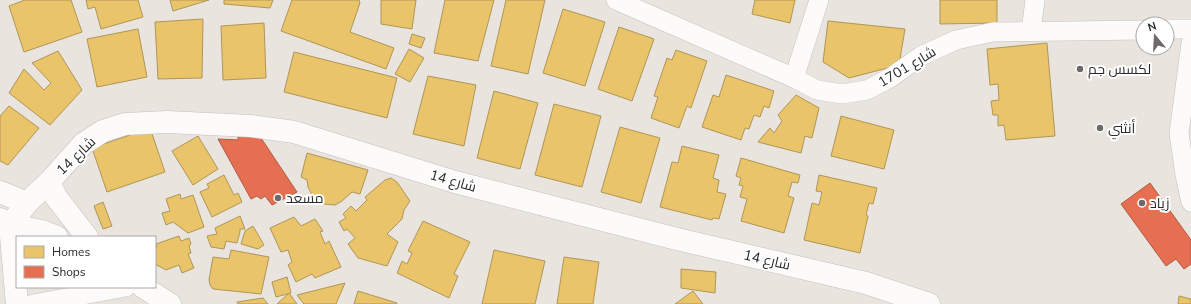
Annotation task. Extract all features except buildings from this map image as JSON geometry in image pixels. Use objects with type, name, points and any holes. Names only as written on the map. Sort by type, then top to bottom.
[{"type":"street","name":"شارع 1701","points":[[616,0],[794,78],[816,90],[842,94],[867,90],[890,78],[921,56],[956,40],[993,32],[1135,30]]},
{"type":"street","points":[[794,78],[819,0]]},
{"type":"street","points":[[1031,31],[1035,0]]},
{"type":"street","points":[[1175,29],[1191,29]]},
{"type":"street","points":[[1191,43],[1179,133],[1191,202]]},
{"type":"street","name":"شارع 14","points":[[5,222],[49,182],[83,144],[102,131],[125,124],[167,122],[251,126],[294,132],[455,182],[677,239],[866,283],[929,304]]},
{"type":"street","points":[[49,182],[56,197],[86,236]]},
{"type":"street","points":[[0,192],[27,203]]},
{"type":"street","points":[[17,304],[5,222],[42,231],[54,236]]},
{"type":"street","points":[[32,304],[120,288]]},
{"type":"street","points":[[145,288],[170,304]]},
{"type":"place","name":"لكسس جم","points":[[1080,69]]},
{"type":"place","name":"أنثني","points":[[1100,128]]},
{"type":"place","name":"مسعد","points":[[278,198]]},
{"type":"place","name":"زياد","points":[[1142,203]]}]
